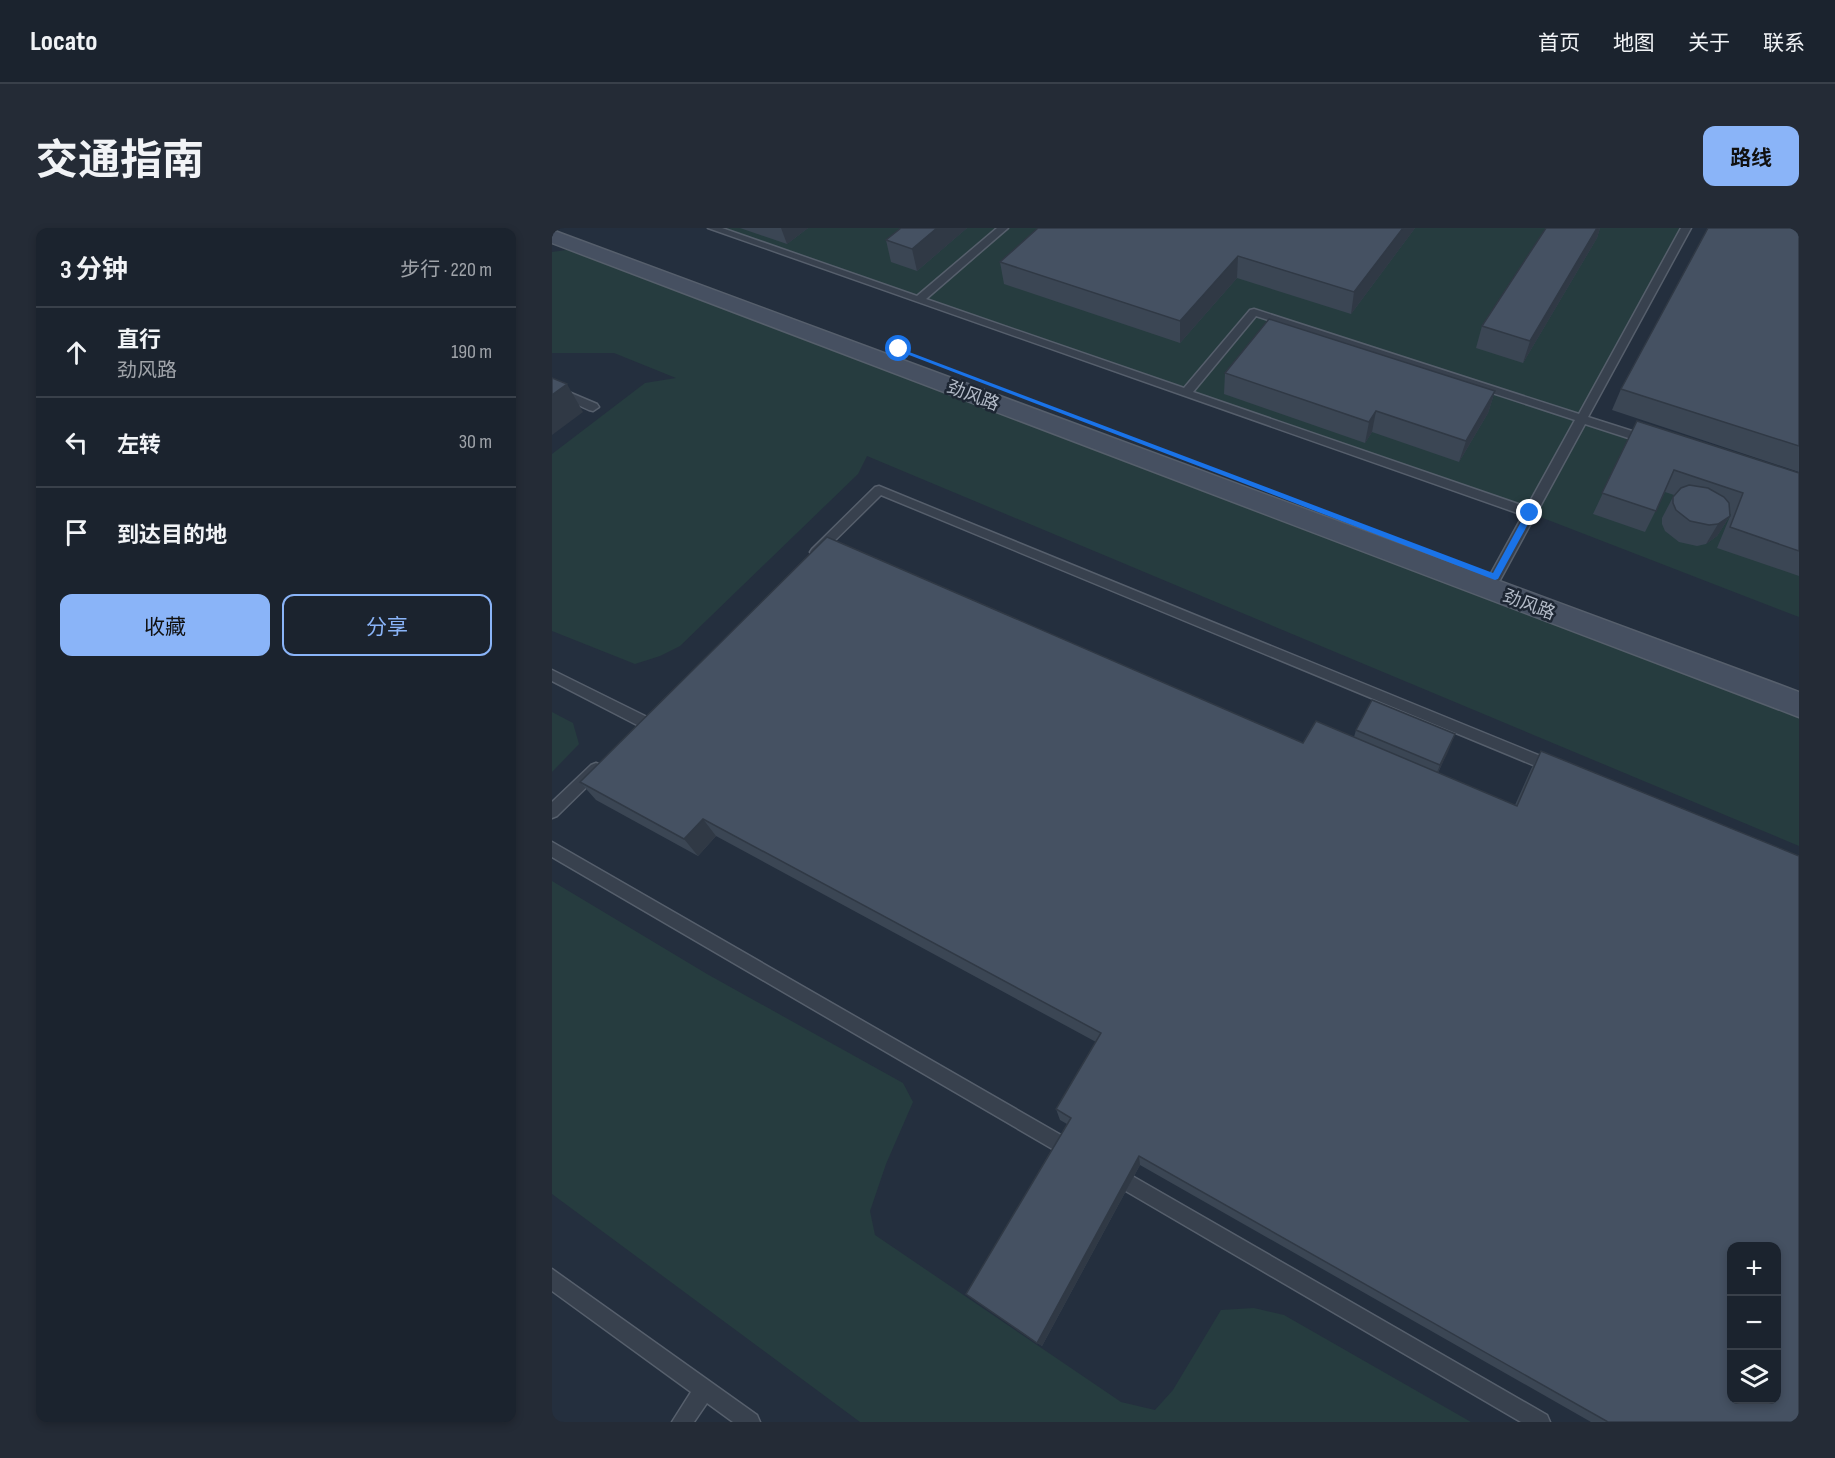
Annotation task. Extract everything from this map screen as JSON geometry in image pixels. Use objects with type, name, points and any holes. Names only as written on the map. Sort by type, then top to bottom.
[{"type":"street","points":[[552,236],[565,228]]},
{"type":"street","name":"劲风路","points":[[583,228],[1495,577],[1799,688]]},
{"type":"street","name":"劲风路","points":[[552,236],[1799,705]]},
{"type":"street","points":[[552,252],[566,250],[596,253]]},
{"type":"lane","points":[[713,228],[1530,513]]},
{"type":"lane","points":[[918,300],[1003,228]]},
{"type":"lane","points":[[1495,577],[1686,228]]},
{"type":"lane","points":[[1186,393],[1254,312],[1663,445]]},
{"type":"lane","points":[[552,389],[592,407]]},
{"type":"lane","points":[[804,565],[879,490],[1566,773]]},
{"type":"lane","points":[[552,675],[644,722]]},
{"type":"lane","points":[[552,812],[602,763]]},
{"type":"lane","points":[[552,849],[1540,1422]]},
{"type":"lane","points":[[552,1280],[750,1422]]},
{"type":"lane","points":[[682,1422],[705,1389]]},
{"type":"green space","points":[[713,228],[1686,228],[1583,418],[1799,491],[1799,617],[1530,513]]},
{"type":"green space","points":[[566,250],[596,253],[1799,705],[1799,846],[867,456],[858,474],[680,646],[660,656],[635,664],[552,631],[552,454],[645,383],[676,378],[614,353],[552,353],[552,252]]},
{"type":"green space","points":[[552,712],[573,723],[579,744],[552,772]]},
{"type":"green space","points":[[552,881],[707,974],[903,1083],[913,1102],[886,1164],[870,1211],[875,1235],[1121,1402],[1155,1410],[1173,1390],[1221,1310],[1254,1308],[1284,1315],[1471,1422],[860,1422],[552,1194]]},
{"type":"building","points":[[901,228],[937,228],[912,249],[886,240]]},
{"type":"building","points":[[1038,228],[1403,228],[1354,292],[1238,256],[1180,321],[1000,262]]},
{"type":"building","points":[[1546,228],[1597,228],[1530,341],[1482,326]]},
{"type":"building","points":[[1708,228],[1799,228],[1799,446],[1621,389]]},
{"type":"building","points":[[1269,319],[1495,391],[1466,441],[1376,411],[1369,422],[1225,373]]},
{"type":"building","points":[[552,378],[567,384],[552,395]]},
{"type":"building","points":[[1637,421],[1799,473],[1799,551],[1730,527],[1743,493],[1674,470],[1656,511],[1602,493]]},
{"type":"building","points":[[1689,485],[1708,488],[1724,497],[1729,503],[1730,516],[1718,524],[1709,525],[1690,521],[1676,510],[1673,503],[1673,497],[1681,488]]},
{"type":"building","points":[[827,537],[1303,743],[1316,721],[1517,806],[1541,751],[1799,856],[1799,1422],[1608,1422],[1139,1156],[1037,1343],[966,1294],[1071,1118],[1056,1109],[1101,1033],[703,819],[684,839],[580,782]]},
{"type":"building","points":[[1372,700],[1455,734],[1440,765],[1356,730]]},
{"type":"route","points":[[899,349],[1495,577],[1530,513]]}]
